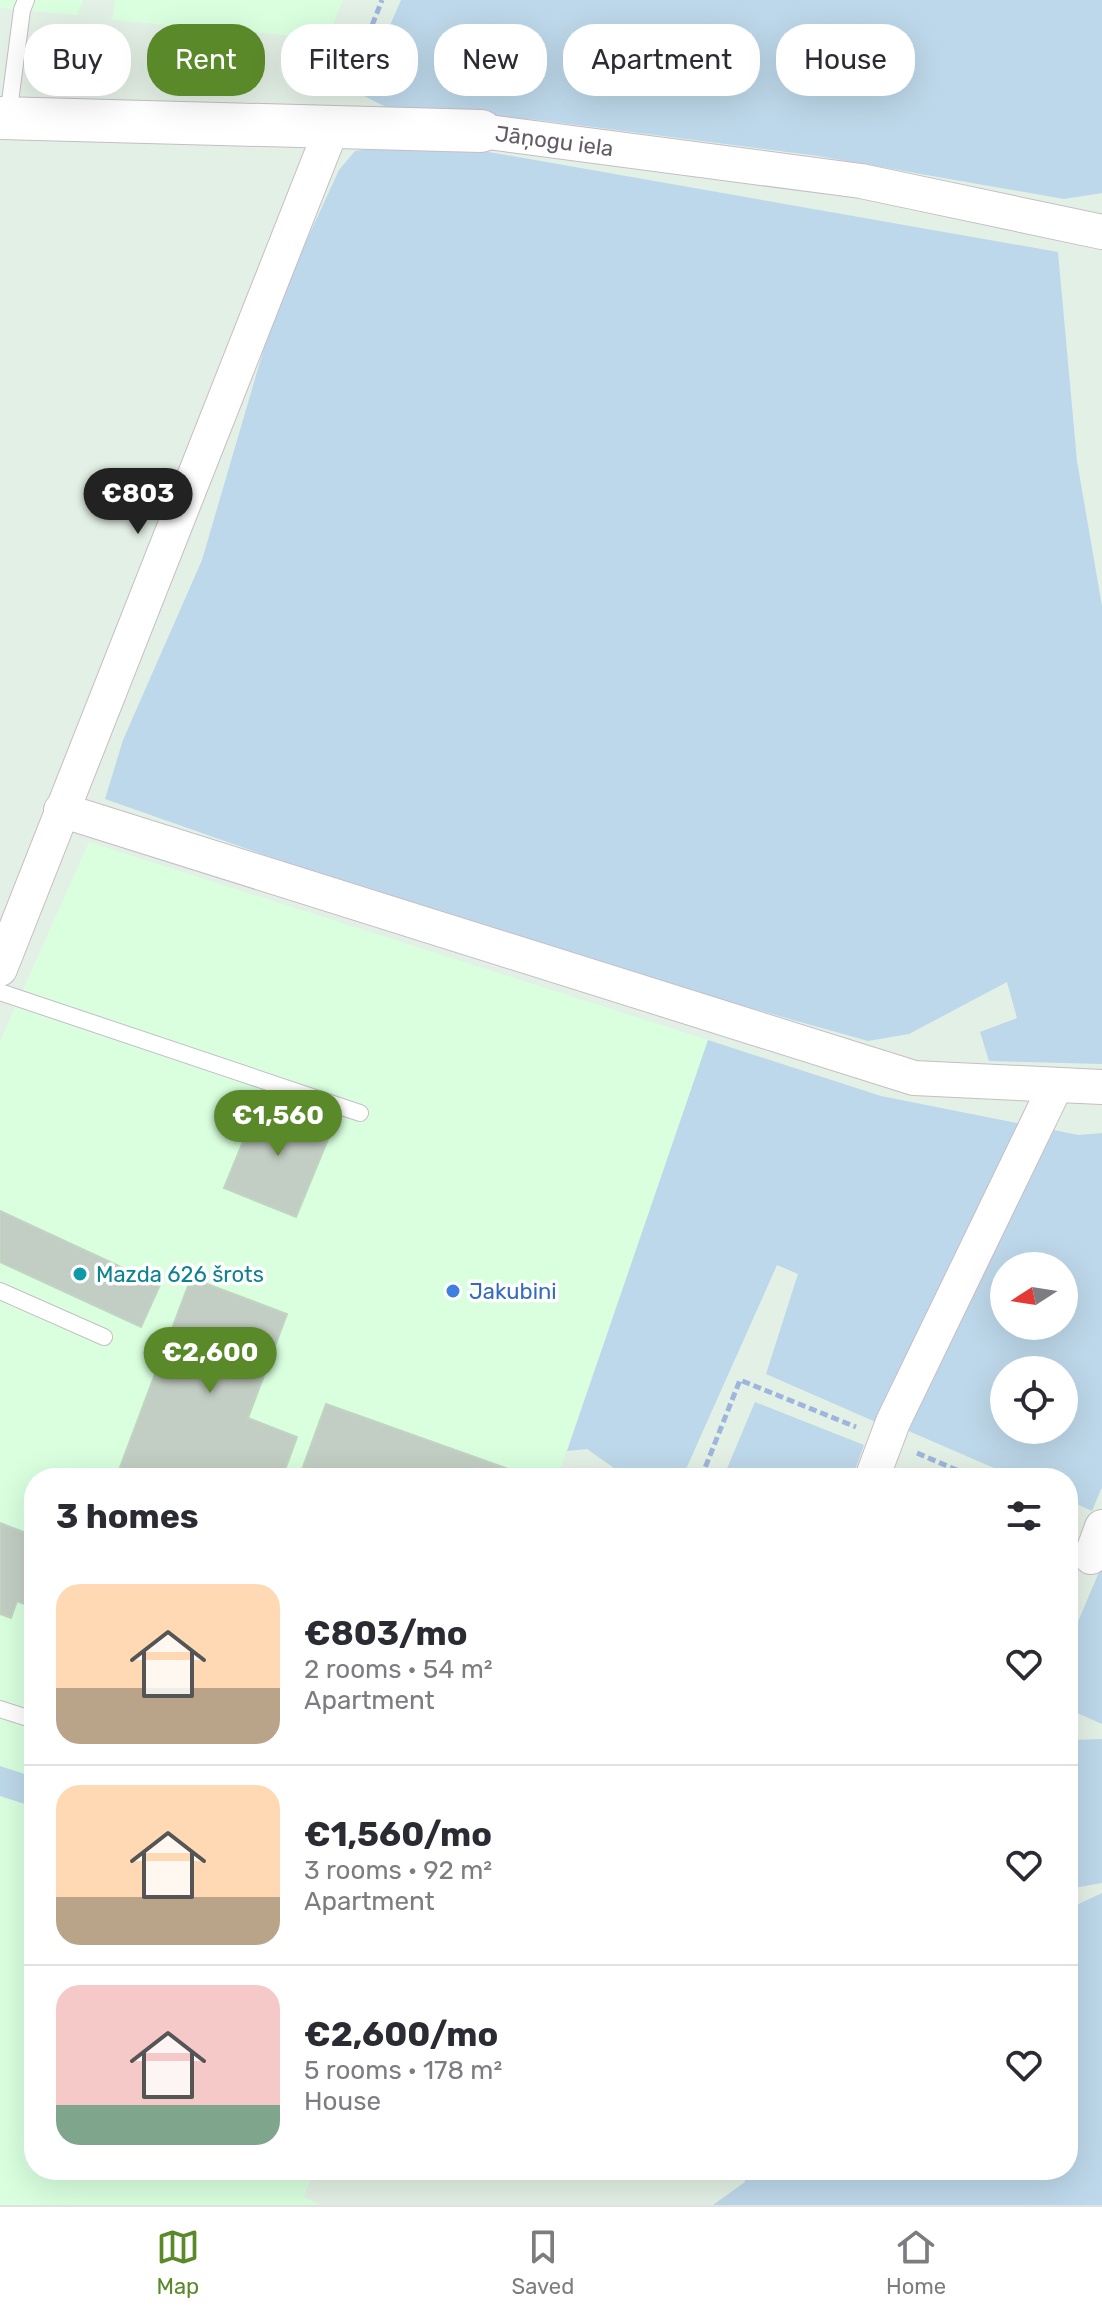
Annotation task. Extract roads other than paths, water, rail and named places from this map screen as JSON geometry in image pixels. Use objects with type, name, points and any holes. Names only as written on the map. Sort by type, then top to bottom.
[{"type":"street","name":"Jāņogu iela","points":[[4,118],[481,131],[861,181],[1101,228]]},
{"type":"street","points":[[0,969],[333,125]]},
{"type":"street","points":[[61,810],[914,1078],[1102,1087]]},
{"type":"street","points":[[876,1468],[1056,1085]]},
{"type":"lane","points":[[4,118],[26,0]]},
{"type":"lane","points":[[0,992],[360,1113]]},
{"type":"lane","points":[[0,1310],[4,1293],[104,1337]]},
{"type":"lane","points":[[0,1709],[24,1717]]},
{"type":"place","name":"Mazda 626 šrots","points":[[80,1274]]},
{"type":"place","name":"Jakubini","points":[[453,1291]]}]
